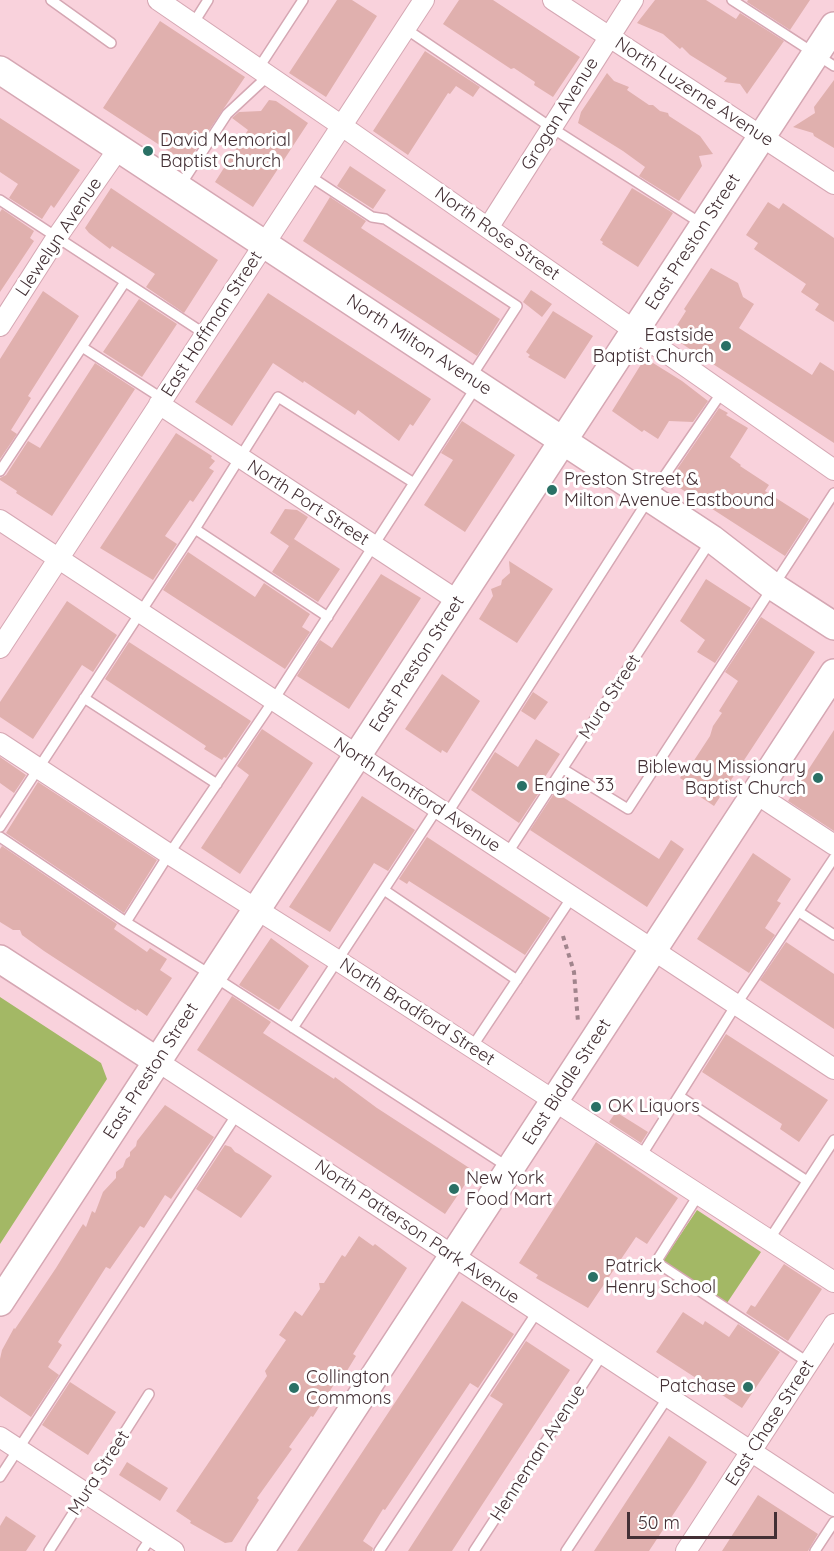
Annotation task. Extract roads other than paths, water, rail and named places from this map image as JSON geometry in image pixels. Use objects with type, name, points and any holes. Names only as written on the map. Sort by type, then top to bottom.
[{"type":"street","name":"North Rose Street","points":[[158,0],[834,470]]},
{"type":"street","name":"East Hoffman Street","points":[[0,648],[424,0]]},
{"type":"street","name":"North Luzerne Avenue","points":[[553,0],[834,184]]},
{"type":"street","name":"Grogan Avenue","points":[[488,228],[633,0]]},
{"type":"street","name":"East Preston Street","points":[[0,1302],[762,136],[825,60],[834,26]]},
{"type":"street","name":"North Milton Avenue","points":[[0,70],[712,538],[774,587],[834,626]]},
{"type":"street","name":"Llewelyn Avenue","points":[[0,326],[57,237],[119,148]]},
{"type":"street","name":"North Port Street","points":[[161,402],[240,458],[458,601]]},
{"type":"street","name":"North Montford Avenue","points":[[0,520],[57,560],[834,1069]]},
{"type":"street","name":"East Biddle Street","points":[[260,1551],[834,673]]},
{"type":"street","name":"North Bradford Street","points":[[0,743],[834,1282]]},
{"type":"street","points":[[755,793],[834,845]]},
{"type":"street","name":"North Patterson Park Avenue","points":[[0,959],[834,1506]]},
{"type":"street","name":"East Chase Street","points":[[686,1551],[834,1324]]},
{"type":"street","points":[[0,1437],[86,1493],[147,1544],[174,1551]]},
{"type":"lane","points":[[51,0],[111,43]]},
{"type":"lane","points":[[193,24],[208,0]]},
{"type":"lane","points":[[179,188],[227,114],[263,72],[303,0]]},
{"type":"lane","points":[[732,0],[825,60]]},
{"type":"lane","points":[[406,29],[552,128],[704,225]]},
{"type":"lane","points":[[126,922],[414,483],[517,306],[385,219],[372,217],[308,176]]},
{"type":"lane","points":[[0,200],[205,334]]},
{"type":"lane","points":[[0,471],[125,282]]},
{"type":"lane","points":[[82,347],[161,402]]},
{"type":"lane","points":[[293,1028],[384,890],[442,812],[722,391]]},
{"type":"lane","points":[[0,827],[195,529],[278,397],[414,483]]},
{"type":"lane","points":[[563,769],[628,809],[834,493]]},
{"type":"lane","points":[[195,529],[328,617]]},
{"type":"lane","name":"Mura Street","points":[[507,854],[712,538]]},
{"type":"lane","points":[[84,698],[217,784]]},
{"type":"lane","points":[[0,837],[126,922],[510,1168]]},
{"type":"lane","points":[[641,1156],[736,1005],[834,858]]},
{"type":"lane","points":[[384,890],[517,980]]},
{"type":"lane","points":[[472,1047],[572,897]]},
{"type":"lane","points":[[799,912],[834,934]]},
{"type":"lane","points":[[679,1096],[807,1181]]},
{"type":"lane","points":[[0,1477],[237,1114]]},
{"type":"lane","points":[[769,1240],[834,1140]]},
{"type":"lane","points":[[699,1194],[656,1262],[809,1363]]},
{"type":"lane","points":[[380,1551],[537,1312]]},
{"type":"lane","name":"Henneman Avenue","points":[[474,1551],[602,1355]]},
{"type":"lane","name":"Mura Street","points":[[49,1551],[149,1394]]},
{"type":"lane","points":[[567,1551],[668,1397]]},
{"type":"lane","points":[[815,1551],[834,1522]]},
{"type":"place","name":"David Memorial Baptist Church","points":[[148,151]]},
{"type":"place","name":"Eastside Baptist Church","points":[[726,346]]},
{"type":"place","name":"Preston Street & Milton Avenue Eastbound","points":[[552,490]]},
{"type":"place","name":"Bibleway Missionary Baptist Church","points":[[818,778]]},
{"type":"place","name":"Engine 33","points":[[522,786]]},
{"type":"place","name":"OK Liquors","points":[[596,1107]]},
{"type":"place","name":"New York Food Mart","points":[[454,1189]]},
{"type":"place","name":"Patrick Henry School","points":[[593,1277]]},
{"type":"place","name":"Patchase","points":[[748,1387]]},
{"type":"place","name":"Collington Commons","points":[[294,1388]]}]
